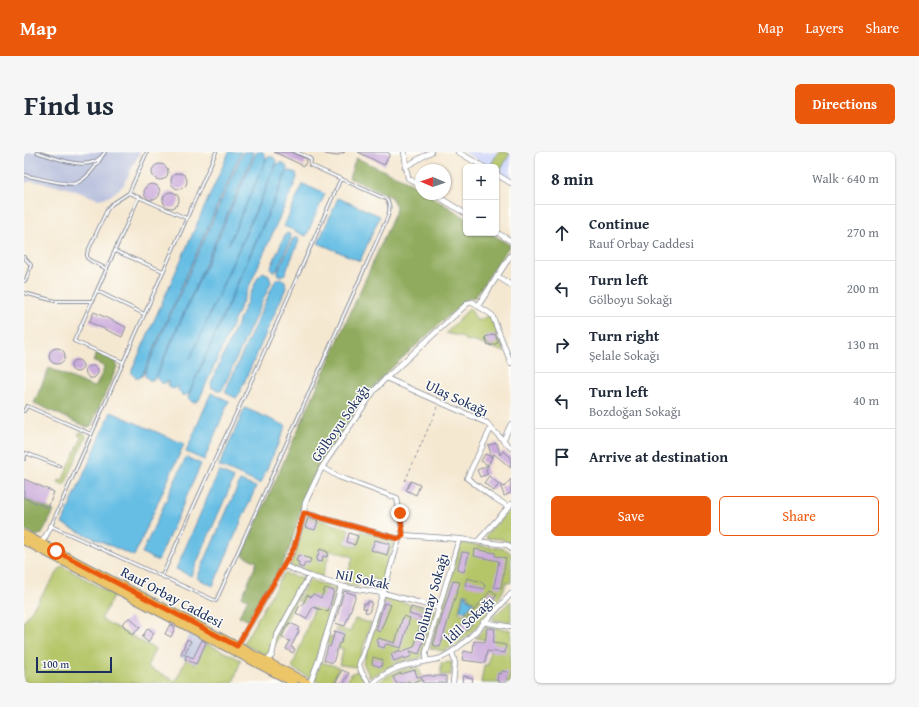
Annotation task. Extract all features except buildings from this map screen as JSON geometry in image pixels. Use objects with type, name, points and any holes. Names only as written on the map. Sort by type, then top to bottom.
[{"type":"main road","name":"Rauf Orbay Caddesi","points":[[24,534],[38,545],[294,683]]},
{"type":"main road","name":"Rauf Orbay Caddesi","points":[[24,541],[38,545],[309,683]]},
{"type":"street","points":[[404,152],[405,167],[408,178],[415,182]]},
{"type":"street","points":[[405,167],[431,152]]},
{"type":"street","points":[[458,152],[479,164]]},
{"type":"street","points":[[499,176],[511,183]]},
{"type":"street","points":[[444,200],[463,212]]},
{"type":"street","points":[[499,234],[511,241]]},
{"type":"street","points":[[511,254],[478,306],[492,315],[510,356],[511,363]]},
{"type":"street","points":[[497,276],[511,285]]},
{"type":"street","name":"Gölboyu Sokağı","points":[[237,646],[285,566],[294,548],[304,513],[305,503],[322,467],[374,391],[386,378],[468,304],[473,302],[478,306]]},
{"type":"street","name":"Ulaş Sokağı","points":[[386,378],[487,423],[511,448]]},
{"type":"street","points":[[503,441],[511,424]]},
{"type":"street","points":[[478,541],[510,505],[491,496],[466,478],[491,428]]},
{"type":"street","points":[[322,467],[339,477],[397,498],[401,537],[359,665],[362,673],[369,683]]},
{"type":"street","points":[[304,513],[401,537],[478,541],[508,546],[511,549]]},
{"type":"street","points":[[38,545],[44,539],[51,526]]},
{"type":"street","name":"Dolunay Sokağı","points":[[426,661],[426,652],[459,539]]},
{"type":"street","name":"Nil Sokak","points":[[285,566],[341,587],[383,593],[438,608]]},
{"type":"street","points":[[267,661],[272,655],[276,637],[309,576]]},
{"type":"street","points":[[309,683],[319,659],[341,587]]},
{"type":"street","name":"İdil Sokağı","points":[[374,683],[382,675],[397,667],[440,658],[452,652],[465,642],[511,594]]},
{"type":"street","points":[[483,622],[511,627]]},
{"type":"street","points":[[452,652],[455,663],[453,683]]},
{"type":"lane","points":[[37,152],[79,164],[91,163],[101,158]]},
{"type":"lane","points":[[24,175],[66,184],[76,184],[90,174],[105,152]]},
{"type":"lane","points":[[107,269],[87,258],[87,253],[107,210],[112,204],[129,193],[147,152]]},
{"type":"lane","points":[[216,152],[51,526],[216,601],[390,209],[390,202],[386,198],[310,165],[311,160],[308,157],[296,152]]},
{"type":"lane","points":[[162,576],[253,377],[341,178]]},
{"type":"lane","points":[[129,193],[186,218]]},
{"type":"lane","points":[[123,362],[74,341],[140,198]]},
{"type":"lane","points":[[115,251],[163,271]]},
{"type":"lane","points":[[24,257],[31,266],[24,282]]},
{"type":"lane","points":[[97,291],[144,314]]},
{"type":"lane","points":[[24,293],[55,301],[93,301]]},
{"type":"lane","points":[[24,410],[27,406],[91,434]]},
{"type":"lane","points":[[24,459],[26,453],[59,466]]},
{"type":"path","points":[[405,481],[440,402]]},
{"type":"shaded area","points":[[24,152],[140,152],[123,186],[110,196],[98,199],[67,188],[33,181],[24,183]]},
{"type":"shaded area","points":[[463,152],[511,152],[511,180],[499,173],[499,164],[484,164]]},
{"type":"shaded area","points":[[189,634],[206,643],[196,664],[180,657]]},
{"type":"green space","points":[[498,152],[510,153],[499,173],[499,164],[492,164]]},
{"type":"green space","points":[[356,158],[403,179],[415,186],[415,200],[437,200],[463,216],[463,236],[495,236],[510,245],[475,297],[467,299],[387,372],[371,390],[320,464],[302,503],[290,547],[282,566],[249,621],[239,616],[248,599],[242,597],[257,562],[242,555],[395,213],[396,206],[390,196],[349,178]]},
{"type":"green space","points":[[470,308],[477,321],[490,315],[505,352],[446,333]]},
{"type":"green space","points":[[97,353],[117,362],[117,367],[91,426],[87,427],[34,403],[49,368],[93,387],[96,386],[104,369],[103,366],[93,361]]},
{"type":"green space","points":[[80,432],[85,434],[86,437],[65,484],[62,485],[58,483],[59,480],[62,481],[82,437],[78,435]]},
{"type":"green space","points":[[24,498],[54,511],[42,534],[35,536],[24,529]]},
{"type":"green space","points":[[511,508],[511,545],[501,539],[486,538],[487,534]]},
{"type":"green space","points":[[307,516],[349,529],[345,543],[356,547],[361,531],[393,539],[394,542],[382,582],[361,576],[358,587],[345,584],[353,557],[331,550],[322,577],[290,566]]},
{"type":"green space","points":[[461,543],[505,549],[511,553],[511,583],[506,582],[500,597],[487,615],[473,631],[456,645],[443,651],[430,648]],"holes":[[[463,593],[469,595],[468,598],[475,602],[464,615],[459,612]]]},
{"type":"green space","points":[[62,566],[114,595],[101,619],[155,649],[147,667],[176,681],[186,659],[196,664],[206,643],[241,660],[233,683],[24,683],[24,621]]},
{"type":"green space","points":[[284,573],[307,578],[270,654],[267,656],[243,644]]},
{"type":"green space","points":[[309,580],[338,589],[310,678],[292,668],[314,609],[298,601]]},
{"type":"green space","points":[[384,597],[436,611],[421,658],[399,662],[370,677],[363,663]]},
{"type":"green space","points":[[511,601],[511,622],[493,620],[493,617]]},
{"type":"green space","points":[[355,619],[371,623],[357,667],[340,665],[343,649],[327,644],[329,636],[333,637],[332,641],[341,643],[344,634],[335,631],[337,627],[350,632]]},
{"type":"green space","points":[[486,626],[511,630],[510,683],[481,683],[484,665],[488,665],[491,641],[476,638]]},
{"type":"green space","points":[[321,662],[339,667],[332,683],[320,683],[314,680]]},
{"type":"green space","points":[[452,662],[451,675],[441,675],[441,663]]},
{"type":"green space","points":[[419,667],[422,683],[378,683],[387,676],[397,672]]},
{"type":"green space","points":[[359,671],[366,683],[346,683],[352,673]]},
{"type":"water","points":[[229,152],[241,152],[142,376],[136,378],[132,374],[132,370]]},
{"type":"water","points":[[243,152],[253,152],[253,156],[155,378],[149,380],[145,376],[145,372]]},
{"type":"water","points":[[263,152],[266,159],[228,245],[267,158],[274,158],[276,160],[276,164],[190,359],[277,164],[284,164],[287,170],[189,393],[182,395],[178,391],[179,386],[172,389],[168,386],[168,381],[161,383],[157,379],[157,375],[256,153]]},
{"type":"water","points":[[291,171],[296,173],[297,178],[199,400],[192,402],[188,398],[189,394],[287,172]]},
{"type":"water","points":[[303,184],[325,194],[306,236],[284,226]]},
{"type":"water","points":[[338,198],[380,216],[360,261],[318,243]]},
{"type":"water","points":[[287,233],[290,234],[291,238],[277,270],[273,272],[271,267]]},
{"type":"water","points":[[295,237],[298,237],[299,241],[285,274],[281,276],[278,274],[278,271]]},
{"type":"water","points":[[263,272],[269,275],[271,282],[223,388],[221,391],[212,388],[211,383],[258,277]]},
{"type":"water","points":[[277,279],[285,281],[286,288],[236,398],[226,393],[226,390]]},
{"type":"water","points":[[211,393],[229,401],[204,460],[186,452]]},
{"type":"water","points":[[245,408],[286,426],[260,484],[219,466]]},
{"type":"water","points":[[111,412],[184,444],[134,556],[62,524]]},
{"type":"water","points":[[186,457],[201,464],[158,561],[142,553]]},
{"type":"water","points":[[219,471],[234,478],[191,576],[176,569]]},
{"type":"water","points":[[240,481],[256,487],[213,586],[197,578]]},
{"type":"water","points":[[464,594],[467,595],[466,598],[473,602],[465,612],[460,610]]},
{"type":"route","points":[[56,551],[237,646],[285,566],[294,548],[304,513],[399,539],[403,535],[400,513]]}]
